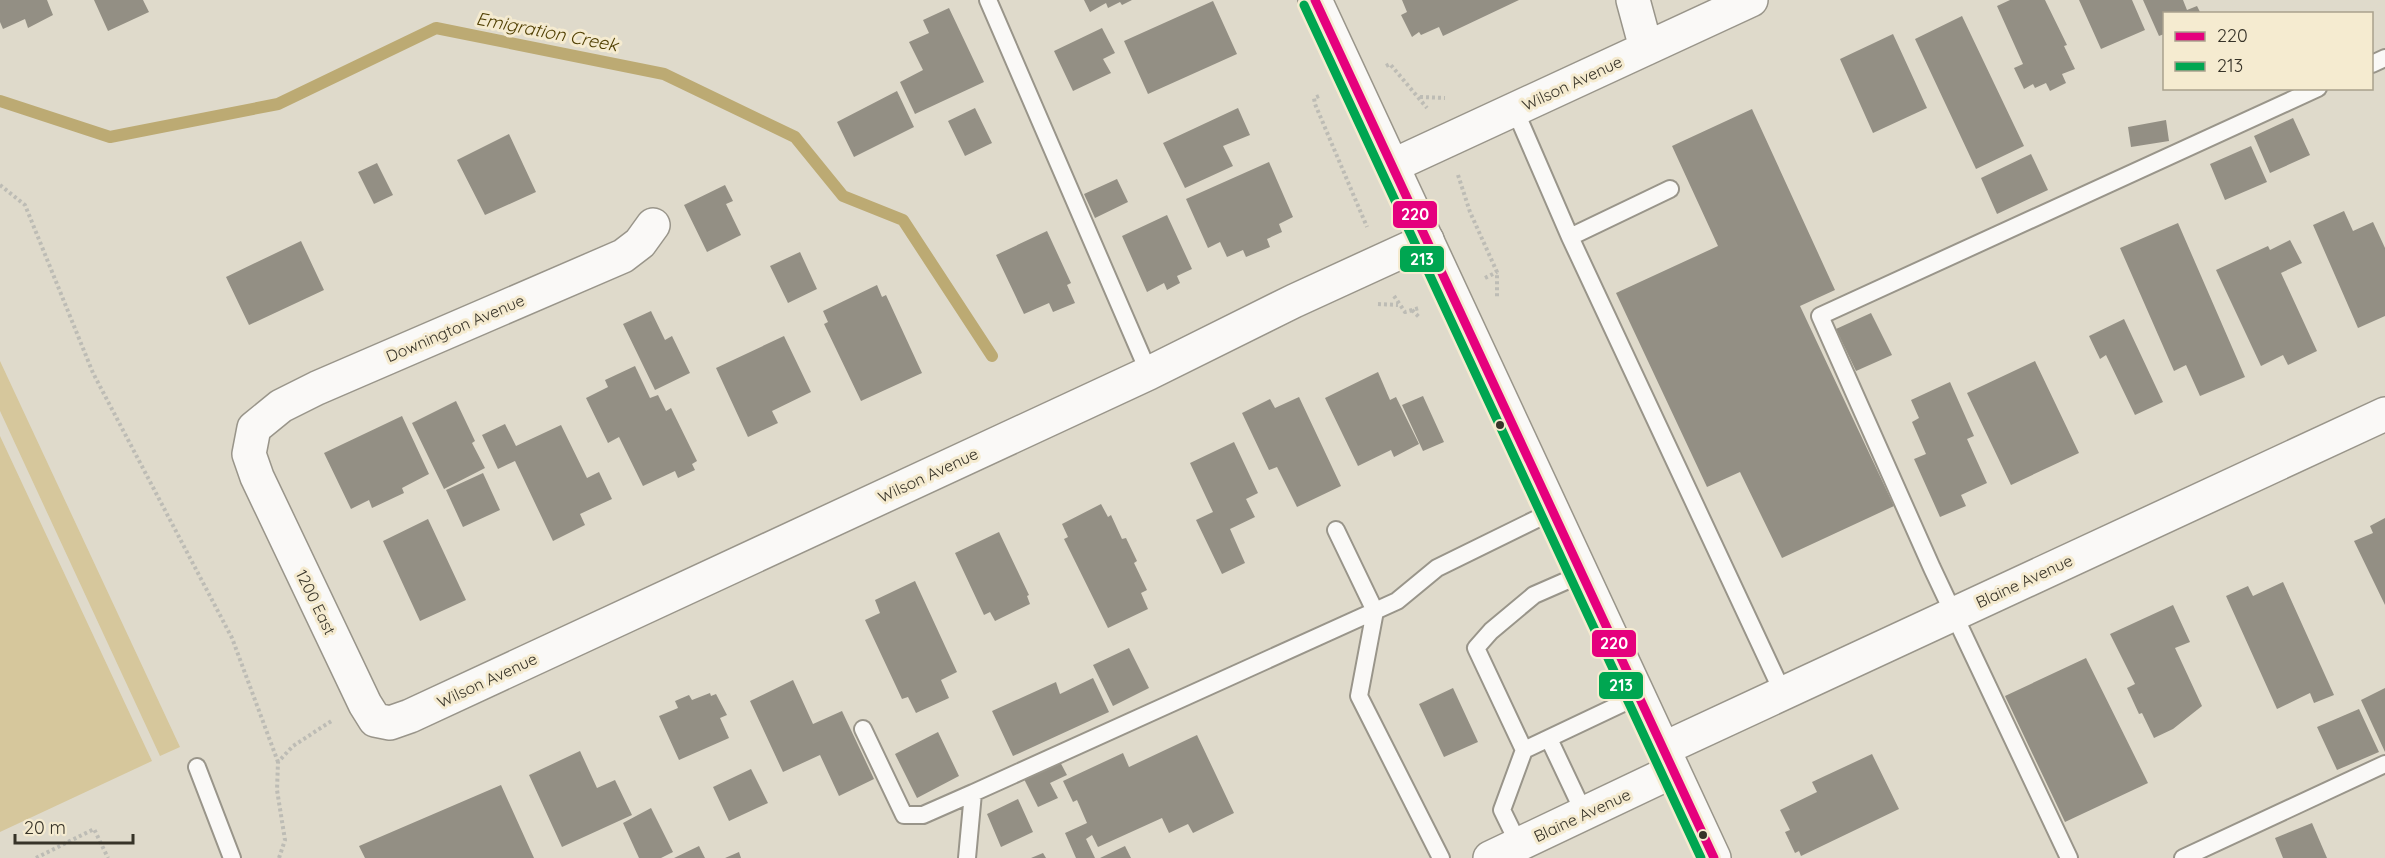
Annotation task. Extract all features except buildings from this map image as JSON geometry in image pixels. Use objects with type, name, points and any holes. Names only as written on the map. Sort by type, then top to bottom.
[{"type":"street","points":[[1315,0],[1714,858]]},
{"type":"street","points":[[1633,0],[1646,48]]},
{"type":"street","name":"Wilson Avenue","points":[[1392,166],[1751,0]]},
{"type":"street","name":"Downington Avenue","points":[[254,428],[280,406],[317,388],[622,256],[640,243],[653,225]]},
{"type":"street","name":"Wilson Avenue","points":[[428,707],[1149,373],[1294,301],[1427,240]]},
{"type":"street","name":"Blaine Avenue","points":[[1505,851],[1584,813],[1668,760],[1783,693],[2385,414]]},
{"type":"street","name":"1200 East","points":[[254,428],[249,454],[257,477],[369,713],[375,720],[390,723],[428,707]]},
{"type":"lane","points":[[988,0],[1149,373]]},
{"type":"lane","points":[[2069,858],[1953,614],[1820,316],[2314,90]]},
{"type":"lane","points":[[1515,110],[1570,237],[1783,693]]},
{"type":"lane","points":[[1570,237],[1670,189]]},
{"type":"lane","points":[[863,729],[904,815],[923,815],[1397,601],[1437,568],[1553,511]]},
{"type":"lane","points":[[1336,530],[1375,611],[1359,696],[1441,858]]},
{"type":"lane","points":[[1505,851],[1502,810],[1524,750],[1476,648],[1491,631],[1534,595],[1582,574]]},
{"type":"lane","points":[[1524,750],[1638,696]]},
{"type":"lane","points":[[1549,739],[1584,813]]},
{"type":"lane","points":[[2183,858],[2385,764]]},
{"type":"lane","points":[[197,767],[232,858]]},
{"type":"lane","points":[[967,858],[973,793]]},
{"type":"path","points":[[1390,64],[1419,98]]},
{"type":"path","points":[[1314,104],[1362,215]]},
{"type":"path","points":[[0,185],[25,205],[93,373],[232,638],[278,762],[277,790],[285,840],[279,858]]},
{"type":"path","points":[[1465,191],[1470,212],[1497,272]]},
{"type":"path","points":[[1391,287],[1398,305],[1404,312]]},
{"type":"path","points":[[278,762],[293,746],[341,716]]},
{"type":"path","points":[[36,858],[94,829],[108,858]]},
{"type":"shaded area","points":[[0,361],[180,747],[160,756],[0,411]]},
{"type":"shaded area","points":[[0,436],[152,761],[0,832]]},
{"type":"waterway","name":"Emigration Creek","points":[[0,101],[110,137],[278,104],[436,28],[664,74],[795,137],[843,196],[903,220],[992,356]]},
{"type":"transit line","name":"220","points":[[1315,0],[1714,858]]},
{"type":"transit line","name":"213","points":[[1304,5],[1701,858]]}]
